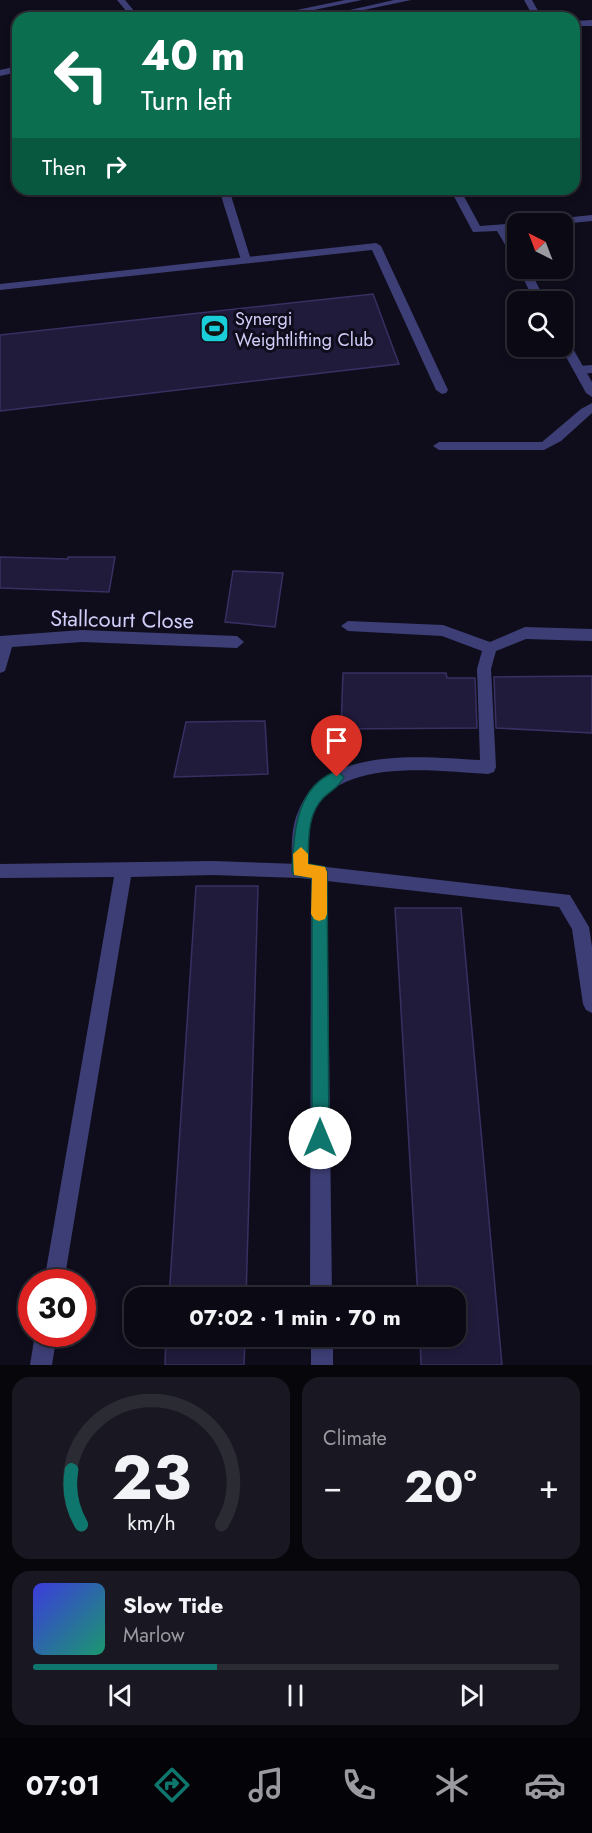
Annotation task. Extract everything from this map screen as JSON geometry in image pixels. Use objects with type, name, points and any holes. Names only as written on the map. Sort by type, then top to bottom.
[{"type":"street","points":[[122,0],[131,12]]},
{"type":"street","points":[[294,12],[358,0]]},
{"type":"street","points":[[344,12],[407,0]]},
{"type":"street","points":[[226,195],[246,260]]},
{"type":"street","points":[[458,195],[477,230],[507,226]]},
{"type":"street","points":[[573,220],[592,218]]},
{"type":"street","points":[[500,227],[507,239]]},
{"type":"street","points":[[0,287],[376,246],[442,390]]},
{"type":"street","points":[[573,354],[586,370],[592,393]]},
{"type":"street","points":[[439,446],[544,446],[556,440],[576,416],[592,407]]},
{"type":"street","points":[[348,626],[443,631],[490,648],[525,633],[592,634]]},
{"type":"street","name":"Stallcourt Close","points":[[0,667],[3,642],[82,636],[237,642]]},
{"type":"street","points":[[300,871],[302,828],[306,811],[317,794],[337,777],[358,769],[390,766],[488,768],[484,669],[490,648]]},
{"type":"street","points":[[0,872],[213,868],[300,871],[564,900],[580,927],[592,1004]]},
{"type":"street","points":[[56,1269],[123,871]]},
{"type":"street","points":[[319,872],[321,1287]]},
{"type":"street","points":[[41,1365],[44,1347]]},
{"type":"street","points":[[322,1347],[322,1365]]},
{"type":"building","points":[[373,294],[399,364],[0,411],[0,335]]},
{"type":"building","points":[[0,557],[68,559],[68,557],[115,557],[109,592],[0,588]]},
{"type":"building","points":[[233,571],[283,573],[275,627],[225,622]]},
{"type":"building","points":[[343,673],[446,673],[447,678],[475,678],[477,728],[341,729]]},
{"type":"building","points":[[592,676],[592,733],[496,728],[494,677]]},
{"type":"building","points":[[265,721],[268,774],[174,777],[186,722]]},
{"type":"building","points":[[196,886],[258,886],[246,1287],[170,1287]]},
{"type":"building","points":[[395,908],[461,908],[502,1365],[421,1365],[420,1347],[466,1347],[466,1287],[417,1287]]},
{"type":"building","points":[[166,1347],[245,1347],[244,1365],[165,1365]]},
{"type":"slow traffic","points":[[301,854],[300,871],[319,872],[319,914]]},
{"type":"place","name":"Synergi Weightlifting Club","points":[[214,329]]},
{"type":"route","points":[[320,1138],[319,872],[300,871],[300,857],[306,811],[317,794],[337,777]]}]
